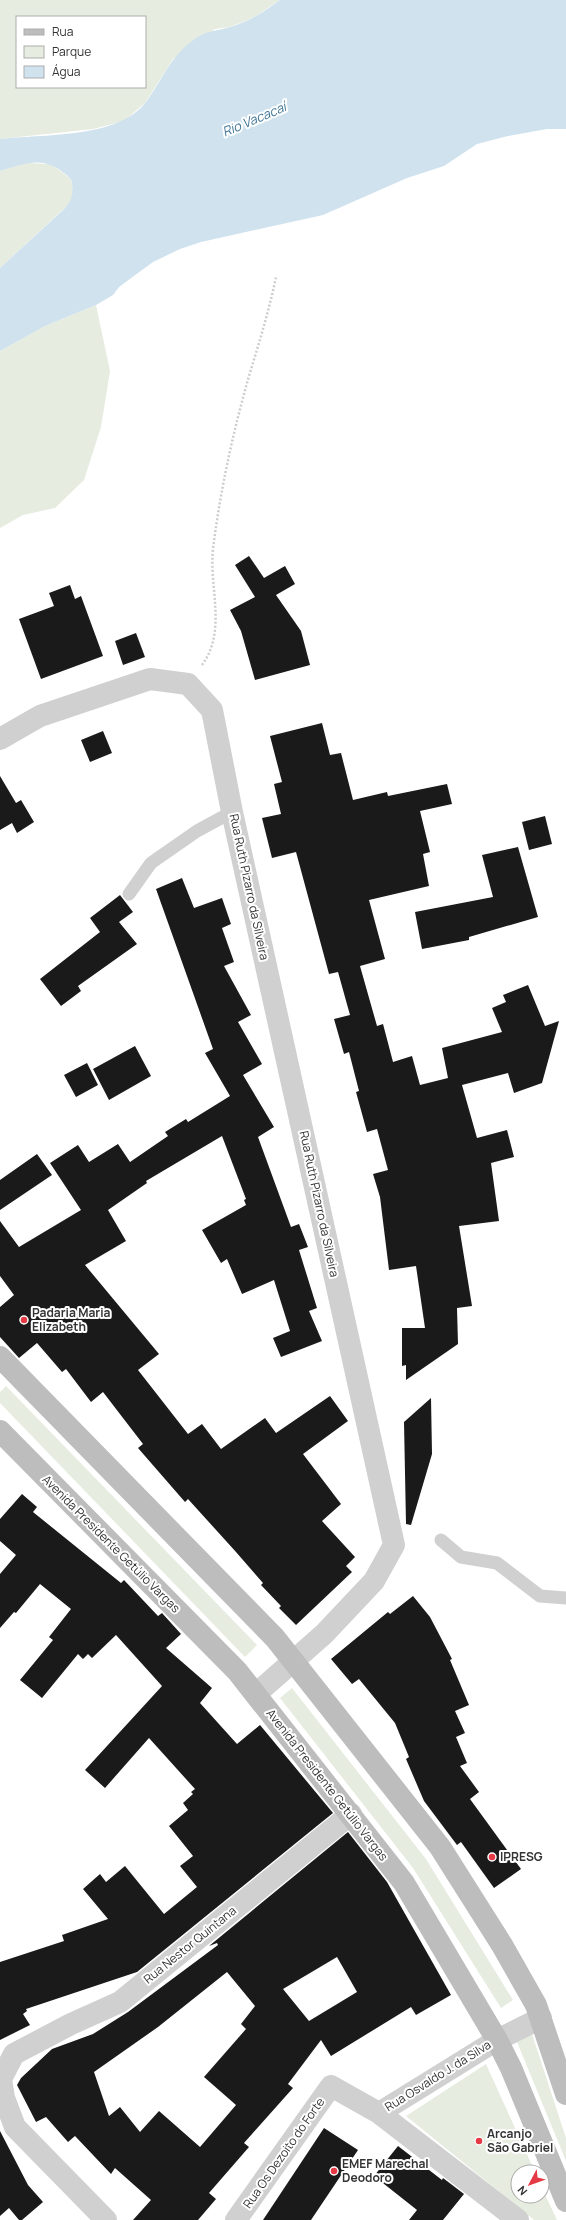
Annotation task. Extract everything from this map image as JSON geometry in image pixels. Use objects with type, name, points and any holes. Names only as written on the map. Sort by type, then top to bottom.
[{"type":"main road","points":[[1,1359],[275,1638],[440,1847],[502,1945],[536,2005],[566,2094]]},
{"type":"main road","name":"Avenida Presidente Getúlio Vargas","points":[[0,1431],[237,1671],[404,1883],[497,2040],[511,2068],[566,2201]]},
{"type":"street","points":[[0,739],[40,716],[150,679],[188,684]]},
{"type":"street","name":"Rua Ruth Pizarro da Silveira","points":[[188,684],[212,710],[232,812],[394,1545],[374,1581],[324,1634],[256,1694]]},
{"type":"street","name":"Rua Nestor Quintana","points":[[106,2220],[16,2127],[4,2098],[2,2079],[14,2054],[71,2024],[120,2002],[351,1814]]},
{"type":"street","name":"Rua Osvaldo J. da Silva","points":[[379,2113],[497,2040],[541,2018]]},
{"type":"street","name":"Rua Os Dezoito do Forte","points":[[236,2220],[331,2086],[379,2113]]},
{"type":"street","points":[[379,2113],[518,2220]]},
{"type":"lane","points":[[129,894],[151,863],[197,831],[232,812]]},
{"type":"lane","points":[[441,1540],[461,1557],[498,1563],[540,1596],[566,1598]]},
{"type":"path","points":[[188,684],[207,658],[217,627],[211,568],[214,537],[238,419],[267,319],[276,277]]},
{"type":"green space","points":[[0,0],[280,0],[256,16],[243,22],[229,27],[215,29],[173,59],[145,103],[124,121],[93,129],[0,139]]},
{"type":"green space","points":[[26,163],[51,164],[71,179],[73,191],[71,202],[0,268],[0,171]]},
{"type":"green space","points":[[96,305],[110,371],[101,427],[84,480],[55,508],[23,515],[0,528],[0,351],[45,326]]},
{"type":"green space","points":[[6,1386],[257,1645],[245,1657],[0,1403],[0,1392]]},
{"type":"green space","points":[[292,1688],[426,1859],[513,2000],[501,2008],[413,1868],[280,1698]]},
{"type":"green space","points":[[532,2034],[566,2138],[566,2161],[517,2042]]},
{"type":"green space","points":[[486,2064],[531,2164],[510,2164],[510,2200],[406,2116]]},
{"type":"green space","points":[[514,2204],[550,2204],[557,2220],[534,2220]]},
{"type":"water","name":"Rio Vacacaí","points":[[280,0],[566,0],[566,129],[547,129],[508,136],[477,144],[444,166],[407,178],[323,215],[201,242],[180,249],[153,262],[119,287],[113,295],[96,305],[45,326],[0,351],[0,268],[63,210],[71,199],[72,188],[71,179],[62,171],[45,164],[29,163],[0,171],[0,139],[57,135],[99,129],[117,123],[133,114],[146,102],[171,62],[196,38],[205,33],[237,25],[263,12]]},
{"type":"building","points":[[249,556],[264,578],[285,566],[295,584],[276,595],[301,631],[310,665],[255,680],[241,631],[230,610],[255,597],[235,565]]},
{"type":"building","points":[[70,585],[75,599],[81,596],[103,656],[41,679],[19,619],[54,606],[49,593]]},
{"type":"building","points":[[136,633],[145,657],[123,665],[115,641]]},
{"type":"building","points":[[322,723],[330,755],[341,753],[353,800],[387,792],[388,796],[447,784],[452,804],[420,811],[430,852],[423,854],[429,886],[369,900],[385,959],[360,966],[377,1026],[383,1024],[393,1062],[412,1056],[420,1085],[448,1078],[442,1048],[502,1032],[492,1008],[506,1002],[503,995],[528,985],[545,1026],[559,1021],[542,1083],[514,1093],[508,1073],[462,1085],[477,1138],[507,1130],[514,1157],[491,1163],[499,1221],[459,1226],[472,1306],[457,1308],[458,1344],[406,1380],[406,1365],[402,1366],[402,1328],[425,1328],[416,1266],[389,1270],[380,1197],[373,1174],[388,1170],[377,1129],[367,1132],[356,1092],[359,1091],[349,1052],[344,1054],[334,1019],[350,1015],[338,972],[329,974],[296,852],[272,858],[262,818],[281,814],[274,784],[282,782],[270,736]]},
{"type":"building","points":[[103,731],[112,753],[90,762],[81,740]]},
{"type":"building","points":[[0,776],[16,803],[21,800],[34,822],[17,833],[12,823],[0,830]]},
{"type":"building","points":[[545,816],[552,844],[529,850],[522,822]]},
{"type":"building","points":[[518,847],[538,917],[469,937],[469,940],[422,949],[415,912],[493,897],[482,855]]},
{"type":"building","points":[[182,878],[194,908],[222,898],[231,924],[222,928],[234,962],[224,966],[251,1015],[238,1022],[262,1064],[243,1075],[274,1127],[258,1137],[291,1227],[299,1224],[308,1247],[299,1250],[317,1308],[309,1311],[322,1341],[281,1357],[273,1338],[290,1331],[274,1280],[242,1294],[227,1259],[221,1263],[202,1230],[246,1205],[244,1200],[246,1199],[222,1136],[146,1181],[147,1183],[108,1210],[126,1241],[85,1265],[159,1354],[138,1370],[188,1434],[202,1424],[221,1449],[265,1418],[276,1433],[330,1396],[348,1421],[303,1454],[341,1504],[322,1521],[355,1557],[346,1566],[352,1572],[296,1625],[279,1608],[281,1606],[261,1585],[263,1583],[236,1552],[188,1499],[185,1502],[138,1448],[143,1444],[103,1392],[91,1402],[66,1369],[62,1372],[37,1343],[19,1358],[0,1337],[0,1307],[14,1295],[0,1276],[0,1221],[19,1247],[81,1210],[50,1163],[78,1145],[89,1162],[118,1144],[130,1162],[168,1136],[165,1132],[186,1119],[188,1122],[230,1096],[205,1053],[213,1049],[156,889]]},
{"type":"building","points":[[120,895],[133,912],[119,922],[137,944],[78,986],[81,991],[61,1006],[40,979],[100,932],[90,918]]},
{"type":"building","points":[[135,1046],[151,1076],[109,1100],[93,1069]]},
{"type":"building","points":[[87,1063],[98,1085],[76,1097],[64,1075]]},
{"type":"building","points":[[37,1154],[52,1175],[0,1210],[0,1180]]},
{"type":"building","points":[[431,1398],[432,1454],[411,1525],[406,1524],[404,1422]]},
{"type":"building","points":[[22,1494],[37,1507],[33,1512],[121,1583],[124,1580],[158,1616],[162,1613],[181,1634],[166,1648],[212,1688],[200,1703],[237,1744],[260,1725],[333,1813],[137,1972],[26,2009],[27,2011],[23,2014],[30,2025],[0,2040],[0,1962],[64,1941],[62,1935],[108,1919],[83,1889],[100,1874],[106,1882],[125,1866],[164,1914],[197,1887],[180,1866],[193,1856],[169,1826],[188,1810],[183,1803],[193,1794],[191,1792],[195,1789],[149,1738],[105,1788],[85,1770],[162,1686],[116,1635],[92,1658],[88,1654],[83,1659],[78,1654],[42,1698],[20,1680],[53,1640],[49,1637],[71,1609],[40,1584],[16,1613],[14,1612],[0,1628],[0,1574],[16,1555],[0,1541],[0,1519]]},
{"type":"building","points":[[413,1596],[430,1617],[452,1659],[450,1660],[469,1705],[455,1711],[465,1733],[456,1737],[467,1763],[460,1766],[479,1792],[470,1799],[521,1869],[494,1888],[461,1842],[457,1845],[424,1801],[406,1759],[409,1757],[395,1723],[359,1679],[352,1684],[331,1659],[388,1612],[390,1614]]},
{"type":"building","points":[[348,1832],[387,1882],[451,1995],[416,2015],[411,2007],[331,2056],[321,2040],[288,2084],[293,2088],[244,2143],[249,2147],[209,2193],[216,2199],[198,2220],[133,2220],[151,2200],[115,2168],[111,2174],[75,2136],[68,2142],[46,2117],[36,2122],[17,2085],[21,2078],[52,2049],[93,2034],[128,2012],[218,1945],[217,1943],[209,1946]],"holes":[[[337,1957],[357,1992],[309,2021],[283,1989]],[[227,1972],[255,2006],[241,2024],[246,2029],[204,2077],[236,2105],[200,2147],[159,2111],[140,2132],[120,2107],[109,2116],[94,2072],[158,2027]]]},
{"type":"building","points":[[324,2128],[358,2150],[311,2220],[263,2220]]},
{"type":"building","points":[[0,2131],[28,2185],[43,2202],[22,2220],[19,2220],[9,2208],[0,2216]]},
{"type":"building","points":[[398,2146],[442,2180],[443,2178],[464,2194],[443,2220],[409,2220],[417,2210],[374,2176]]},
{"type":"place","name":"Padaria Maria Elizabeth","points":[[24,1320]]},
{"type":"place","name":"IPRESG","points":[[492,1857]]},
{"type":"place","name":"Arcanjo São Gabriel","points":[[479,2141]]},
{"type":"place","name":"EMEF Marechal Deodoro","points":[[334,2171]]}]
